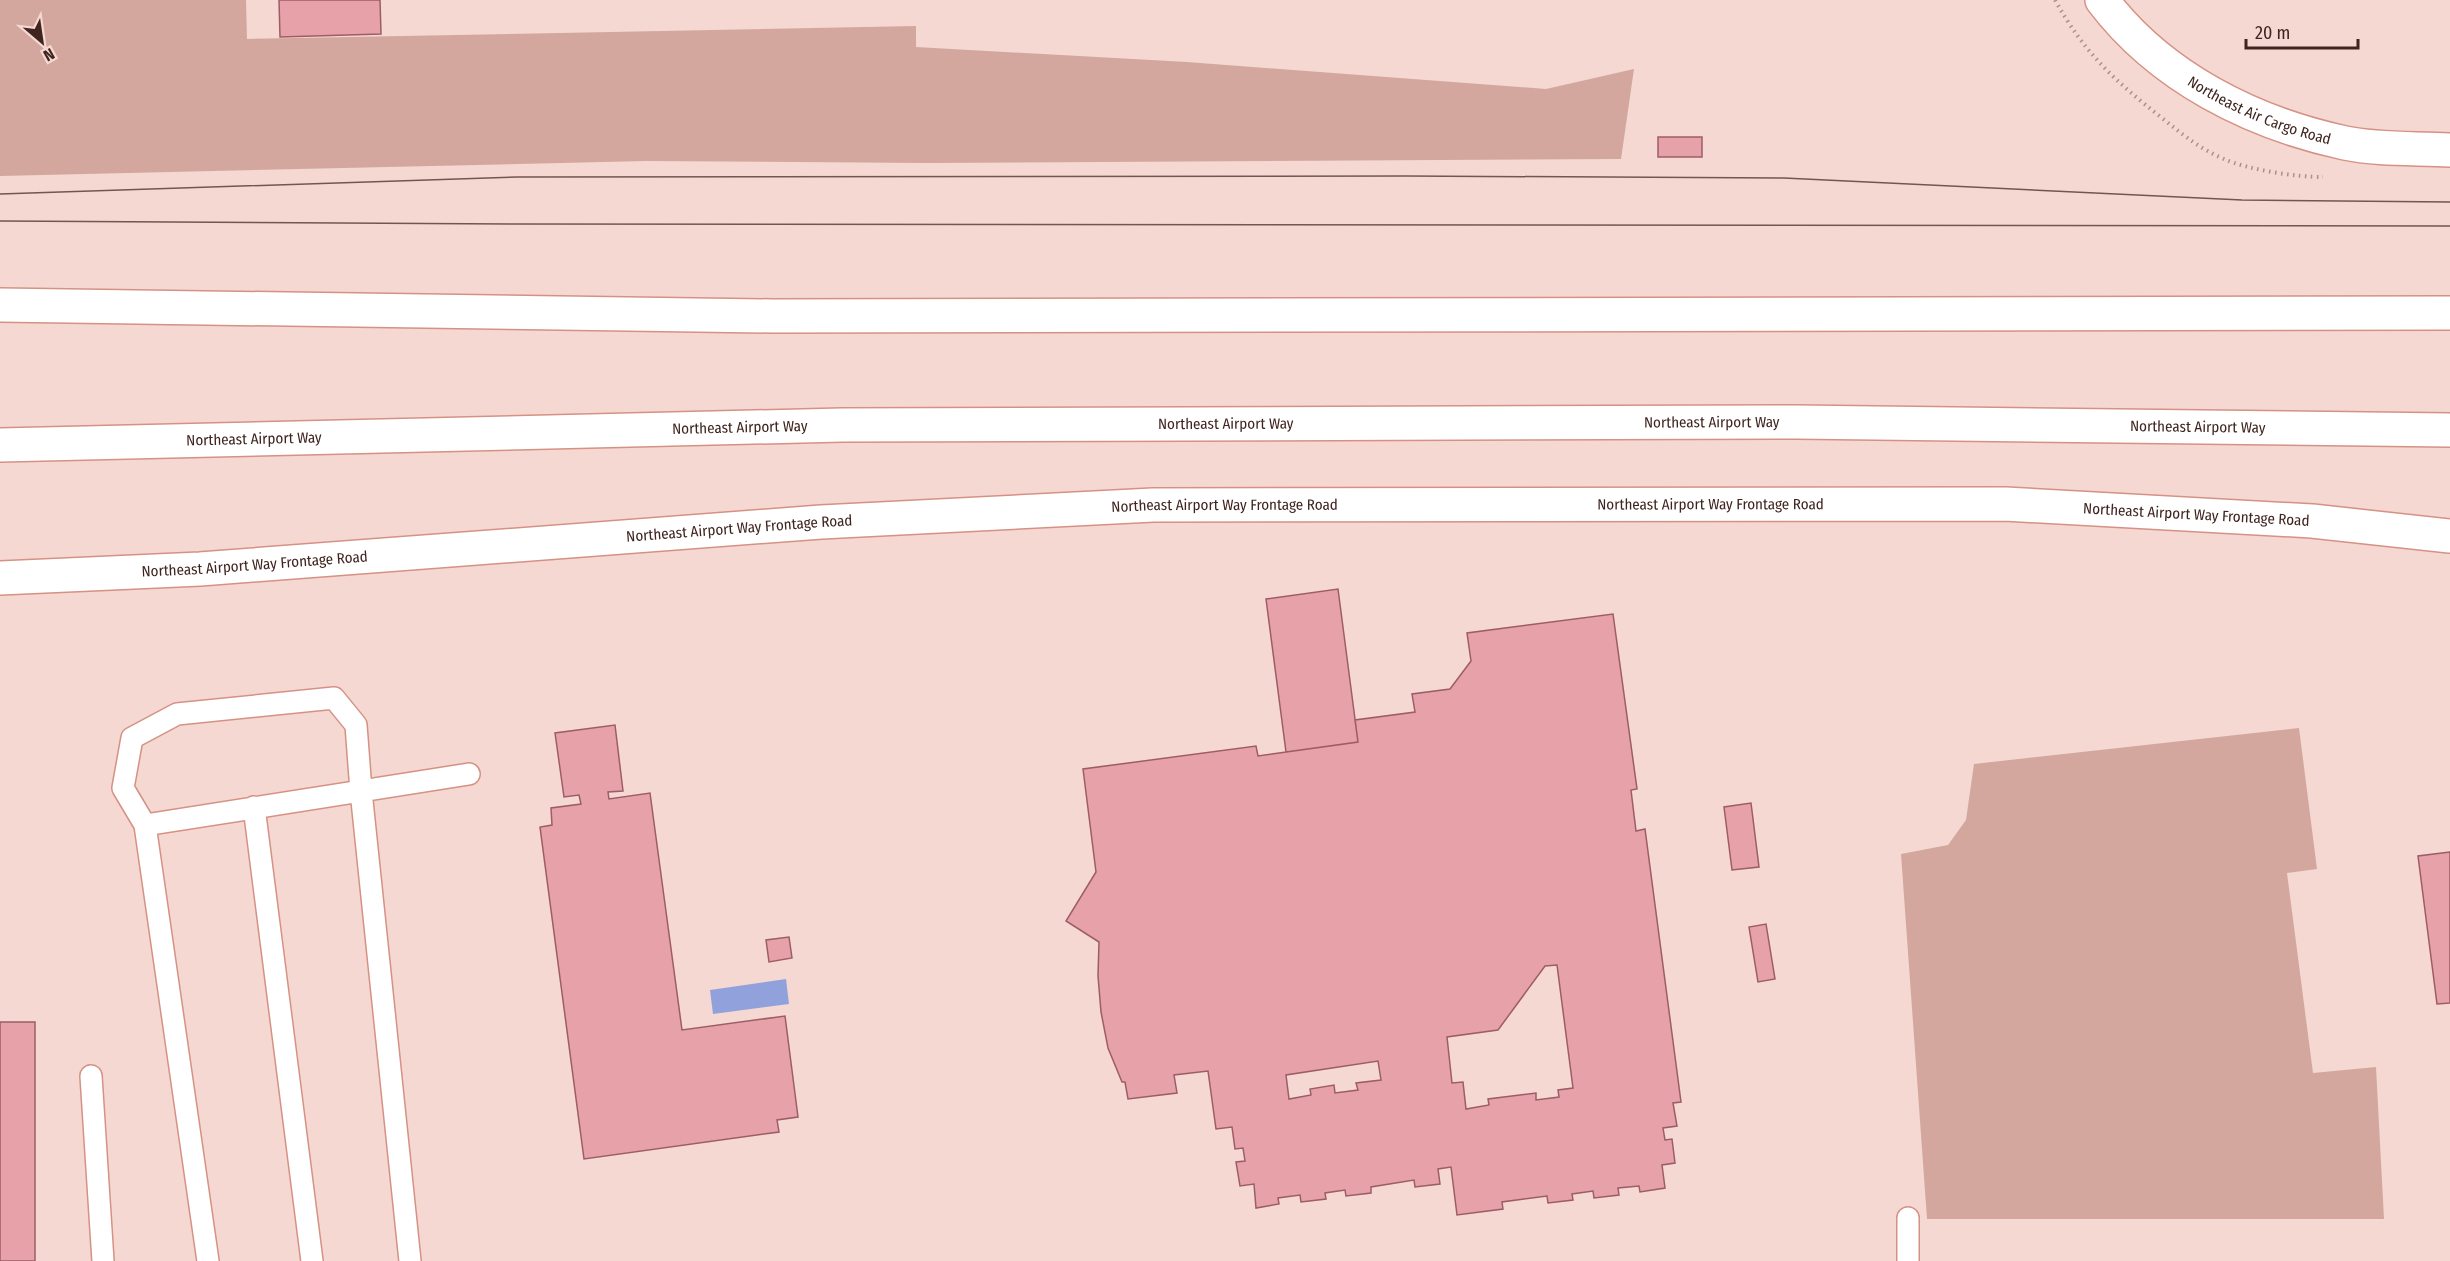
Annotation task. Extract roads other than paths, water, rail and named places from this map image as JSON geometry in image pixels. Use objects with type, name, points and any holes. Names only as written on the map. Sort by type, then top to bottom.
[{"type":"main road","name":"Northeast Air Cargo Road","points":[[2102,0],[2138,42],[2172,69],[2224,101],[2252,114],[2289,128],[2347,143],[2450,150]]},
{"type":"main road","points":[[0,305],[772,316],[2450,313]]},
{"type":"main road","name":"Northeast Airport Way","points":[[0,445],[842,425],[1796,422],[2450,430]]},
{"type":"main road","name":"Northeast Airport Way Frontage Road","points":[[0,578],[200,569],[820,522],[1153,505],[2005,504],[2312,521],[2450,536]]},
{"type":"lane","points":[[208,1261],[145,825],[123,788],[132,738],[177,714],[334,698],[356,725],[410,1261]]},
{"type":"lane","points":[[145,825],[469,774]]},
{"type":"lane","points":[[254,807],[312,1261]]},
{"type":"lane","points":[[91,1076],[103,1261]]},
{"type":"lane","points":[[1908,1218],[1908,1261]]},
{"type":"water","points":[[786,979],[789,1004],[713,1014],[710,990]]},
{"type":"tram line","points":[[0,194],[517,177],[1406,176],[1784,178],[2242,200],[2450,202]]},
{"type":"tram line","points":[[0,221],[519,224],[2450,226]]}]
